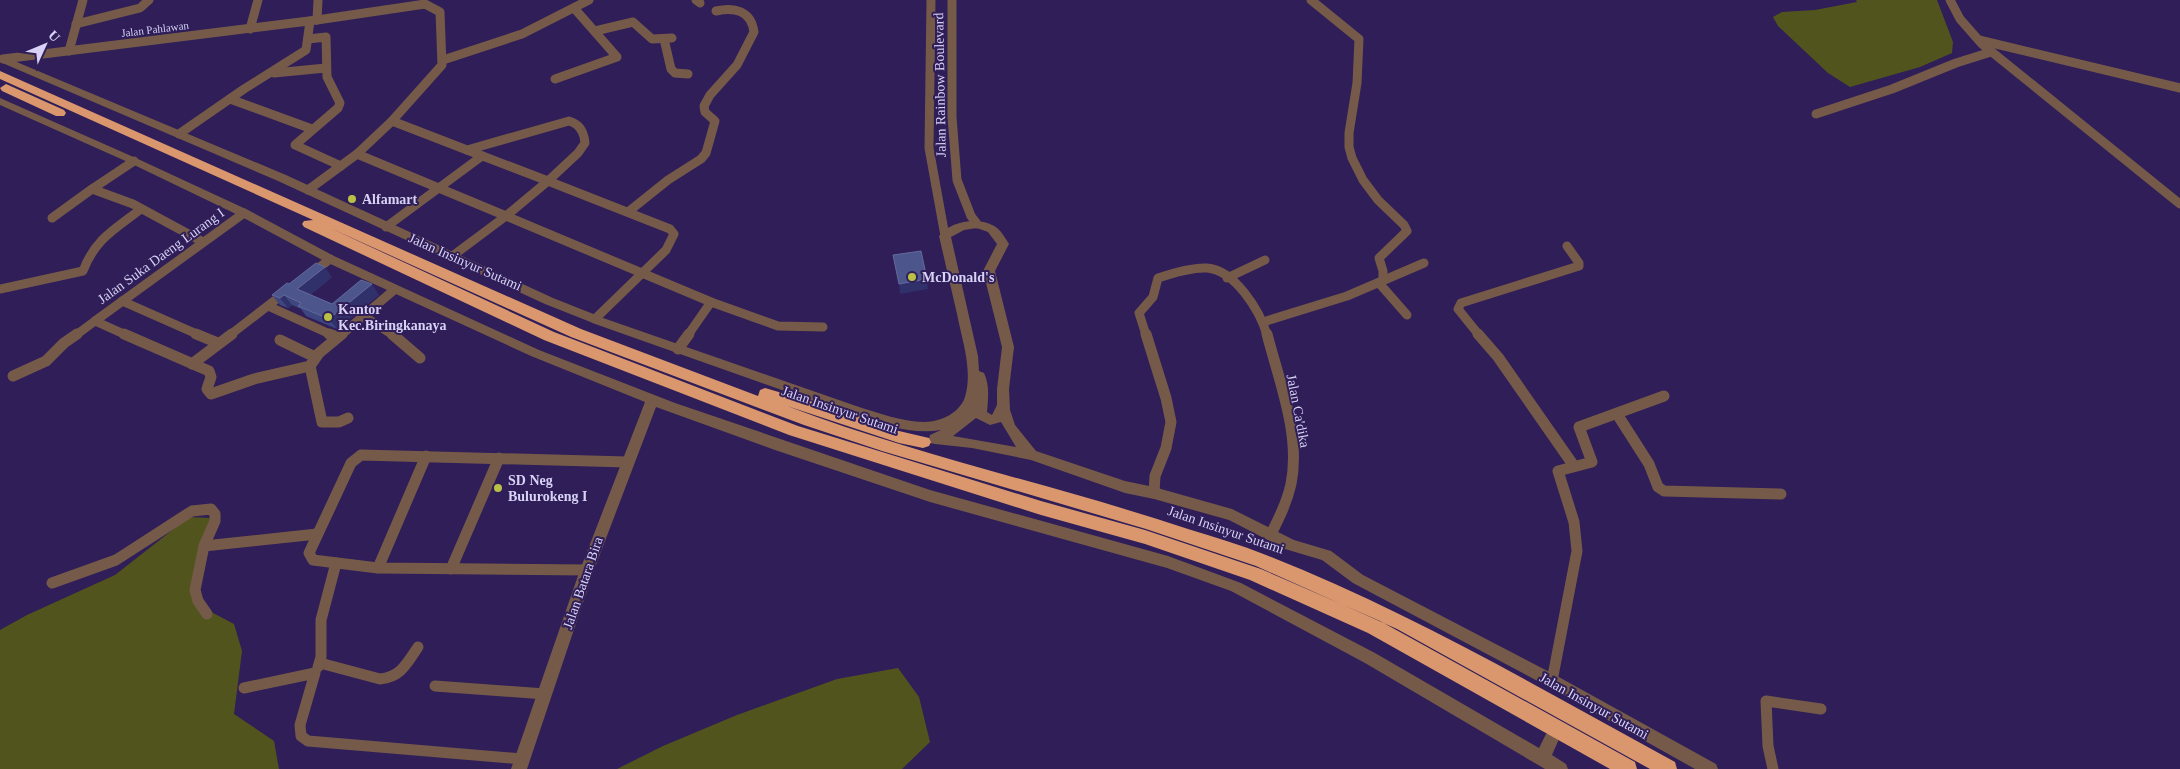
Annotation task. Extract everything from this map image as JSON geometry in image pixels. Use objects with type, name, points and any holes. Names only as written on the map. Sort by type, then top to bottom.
[{"type":"highway","name":"Jalan Insinyur Sutami","points":[[0,75],[576,333],[836,430],[1146,522],[1261,560],[1403,623],[1668,769]]},
{"type":"highway","points":[[0,86],[264,203],[549,336],[661,380],[794,431],[1032,505],[1146,537],[1255,574],[1374,627],[1628,769]]},
{"type":"highway","points":[[576,333],[593,333],[609,338],[780,399],[830,413],[899,438],[929,441]]},
{"type":"street","points":[[69,51],[83,0]]},
{"type":"street","points":[[76,24],[140,8],[149,0]]},
{"type":"street","points":[[250,28],[258,0]]},
{"type":"street","points":[[180,134],[306,50],[318,0]]},
{"type":"street","points":[[443,60],[522,34],[589,0]]},
{"type":"street","name":"Jalan Rainbow Boulevard","points":[[931,0],[929,148],[945,236]]},
{"type":"street","name":"Jalan Rainbow Boulevard","points":[[952,0],[952,117],[957,180],[971,216],[977,224]]},
{"type":"street","points":[[1311,0],[1359,39],[1354,109],[1348,139],[1349,149],[1354,163],[1376,198],[1404,225],[1407,231],[1384,251],[1379,258],[1383,271],[1381,282],[1407,315]]},
{"type":"street","points":[[1950,0],[1963,25],[1991,52],[2180,204]]},
{"type":"street","points":[[308,190],[357,154],[419,93],[442,65],[440,12],[426,2]]},
{"type":"street","name":"Jalan Pahlawan","points":[[2,59],[314,21],[426,2]]},
{"type":"street","points":[[555,79],[616,58],[617,55],[574,8]]},
{"type":"street","points":[[628,212],[668,180],[701,159],[706,153],[715,121],[705,112],[704,106],[710,95],[737,65],[754,32],[751,23],[737,10],[731,8],[716,11]]},
{"type":"street","points":[[595,31],[633,22],[648,38],[668,39],[671,69],[675,73],[688,74]]},
{"type":"street","points":[[308,39],[326,37],[327,77],[340,103],[338,108],[296,142],[296,146],[341,166]]},
{"type":"street","points":[[1978,40],[2180,88]]},
{"type":"street","points":[[1816,114],[1892,89],[1951,64],[1991,52]]},
{"type":"street","points":[[2,59],[308,190],[451,257],[595,319],[858,412],[900,424],[928,427],[944,424],[960,415],[971,400],[974,383],[972,356],[945,236],[955,227],[977,224],[986,227],[1000,237],[1003,244],[988,271],[1007,340],[1009,356],[1004,374],[1000,417],[995,420],[988,420],[980,414],[979,407]]},
{"type":"street","points":[[270,73],[326,68]]},
{"type":"street","points":[[230,99],[312,129]]},
{"type":"street","points":[[0,101],[244,213],[330,259],[535,354],[780,446],[930,496],[1158,560],[1236,588],[1370,658],[1560,769]]},
{"type":"street","points":[[392,121],[665,226],[674,234],[666,250],[595,319]]},
{"type":"street","points":[[451,257],[506,216],[548,181],[586,143],[581,127],[574,122],[560,123],[467,150]]},
{"type":"street","points":[[357,154],[711,302],[778,326],[824,327]]},
{"type":"street","points":[[386,227],[440,189],[482,156]]},
{"type":"street","points":[[52,218],[134,162]]},
{"type":"street","points":[[92,189],[101,190],[141,209],[203,242]]},
{"type":"street","points":[[0,289],[83,271],[89,255],[98,242],[141,209]]},
{"type":"street","name":"Jalan Suka Daeng Lurang I","points":[[13,376],[46,361],[64,343],[244,213]]},
{"type":"street","points":[[1567,246],[1579,263],[1579,266],[1482,295],[1460,303],[1458,309],[1498,358],[1574,466]]},
{"type":"street","points":[[192,364],[330,259]]},
{"type":"street","points":[[1227,278],[1265,260]]},
{"type":"street","points":[[1263,322],[1347,296],[1424,263]]},
{"type":"street","name":"Jalan Ca'dika","points":[[1154,493],[1155,476],[1167,444],[1171,422],[1166,398],[1139,313],[1153,297],[1155,281],[1160,277],[1206,268],[1227,278],[1246,294],[1263,322],[1282,392],[1293,457],[1292,479],[1278,522],[1271,534]]},
{"type":"street","points":[[95,321],[209,371],[211,377],[208,391],[215,394],[254,379],[312,361],[336,337],[394,290]]},
{"type":"street","points":[[122,301],[218,343]]},
{"type":"street","points":[[678,349],[711,302]]},
{"type":"street","points":[[268,306],[336,337]]},
{"type":"street","points":[[362,315],[391,333],[420,358]]},
{"type":"street","points":[[280,340],[312,361],[319,414],[322,422],[339,422],[348,418]]},
{"type":"street","points":[[929,441],[959,427],[970,419],[979,407],[982,396],[980,369],[972,356]]},
{"type":"street","points":[[1552,681],[1577,551],[1574,522],[1558,471],[1592,462],[1579,426],[1664,396]]},
{"type":"street","name":"Jalan Batara Bira","points":[[521,764],[627,462],[653,399]]},
{"type":"street","points":[[1002,408],[1007,424],[1031,455]]},
{"type":"street","points":[[1617,414],[1649,464],[1658,487],[1664,491],[1781,494]]},
{"type":"street","points":[[929,441],[972,443],[1031,455],[1125,487],[1154,493],[1232,516],[1290,545],[1326,555],[1358,578],[1552,681],[1569,698],[1710,769]]},
{"type":"street","points":[[588,570],[378,568],[318,561],[311,558],[309,553],[316,534],[355,458],[366,454],[627,462]]},
{"type":"street","points":[[378,568],[426,456]]},
{"type":"street","points":[[451,570],[499,458]]},
{"type":"street","points":[[52,583],[122,557],[192,511],[211,509],[215,514],[215,521],[204,546],[195,590],[198,601],[207,614]]},
{"type":"street","points":[[204,546],[316,534]]},
{"type":"street","points":[[336,563],[321,619],[320,638],[322,654],[300,725],[301,736],[308,741],[521,764]]},
{"type":"street","points":[[244,688],[318,668],[380,679],[390,679],[398,676],[418,647]]},
{"type":"street","points":[[435,686],[545,694]]},
{"type":"street","points":[[1773,769],[1768,746],[1766,701],[1821,709]]},
{"type":"street","points":[[1542,759],[1551,739]]},
{"type":"green space","points":[[1856,0],[1937,0],[1953,42],[1952,53],[1920,67],[1850,87],[1828,73],[1778,26],[1773,17],[1782,12],[1815,10],[1857,2]]},
{"type":"green space","points":[[189,517],[211,518],[194,603],[234,624],[242,651],[234,714],[274,741],[279,769],[0,769],[0,630],[27,615],[115,575]]},
{"type":"green space","points":[[898,668],[919,697],[930,742],[902,769],[617,769],[663,746],[737,715],[837,679]]},
{"type":"building","name":"McDonald's","points":[[921,251],[927,279],[899,284],[893,255]]},
{"type":"building","points":[[316,263],[325,267],[297,289],[332,304],[361,280],[372,284],[329,319],[298,306],[301,303],[284,295],[280,298],[272,295]]},
{"type":"place","name":"Alfamart","points":[[352,199]]},
{"type":"place","name":"McDonald's","points":[[912,277]]},
{"type":"place","name":"Kantor Kec.Biringkanaya","points":[[328,317]]},
{"type":"place","name":"SD Neg Bulurokeng I","points":[[498,488]]}]
